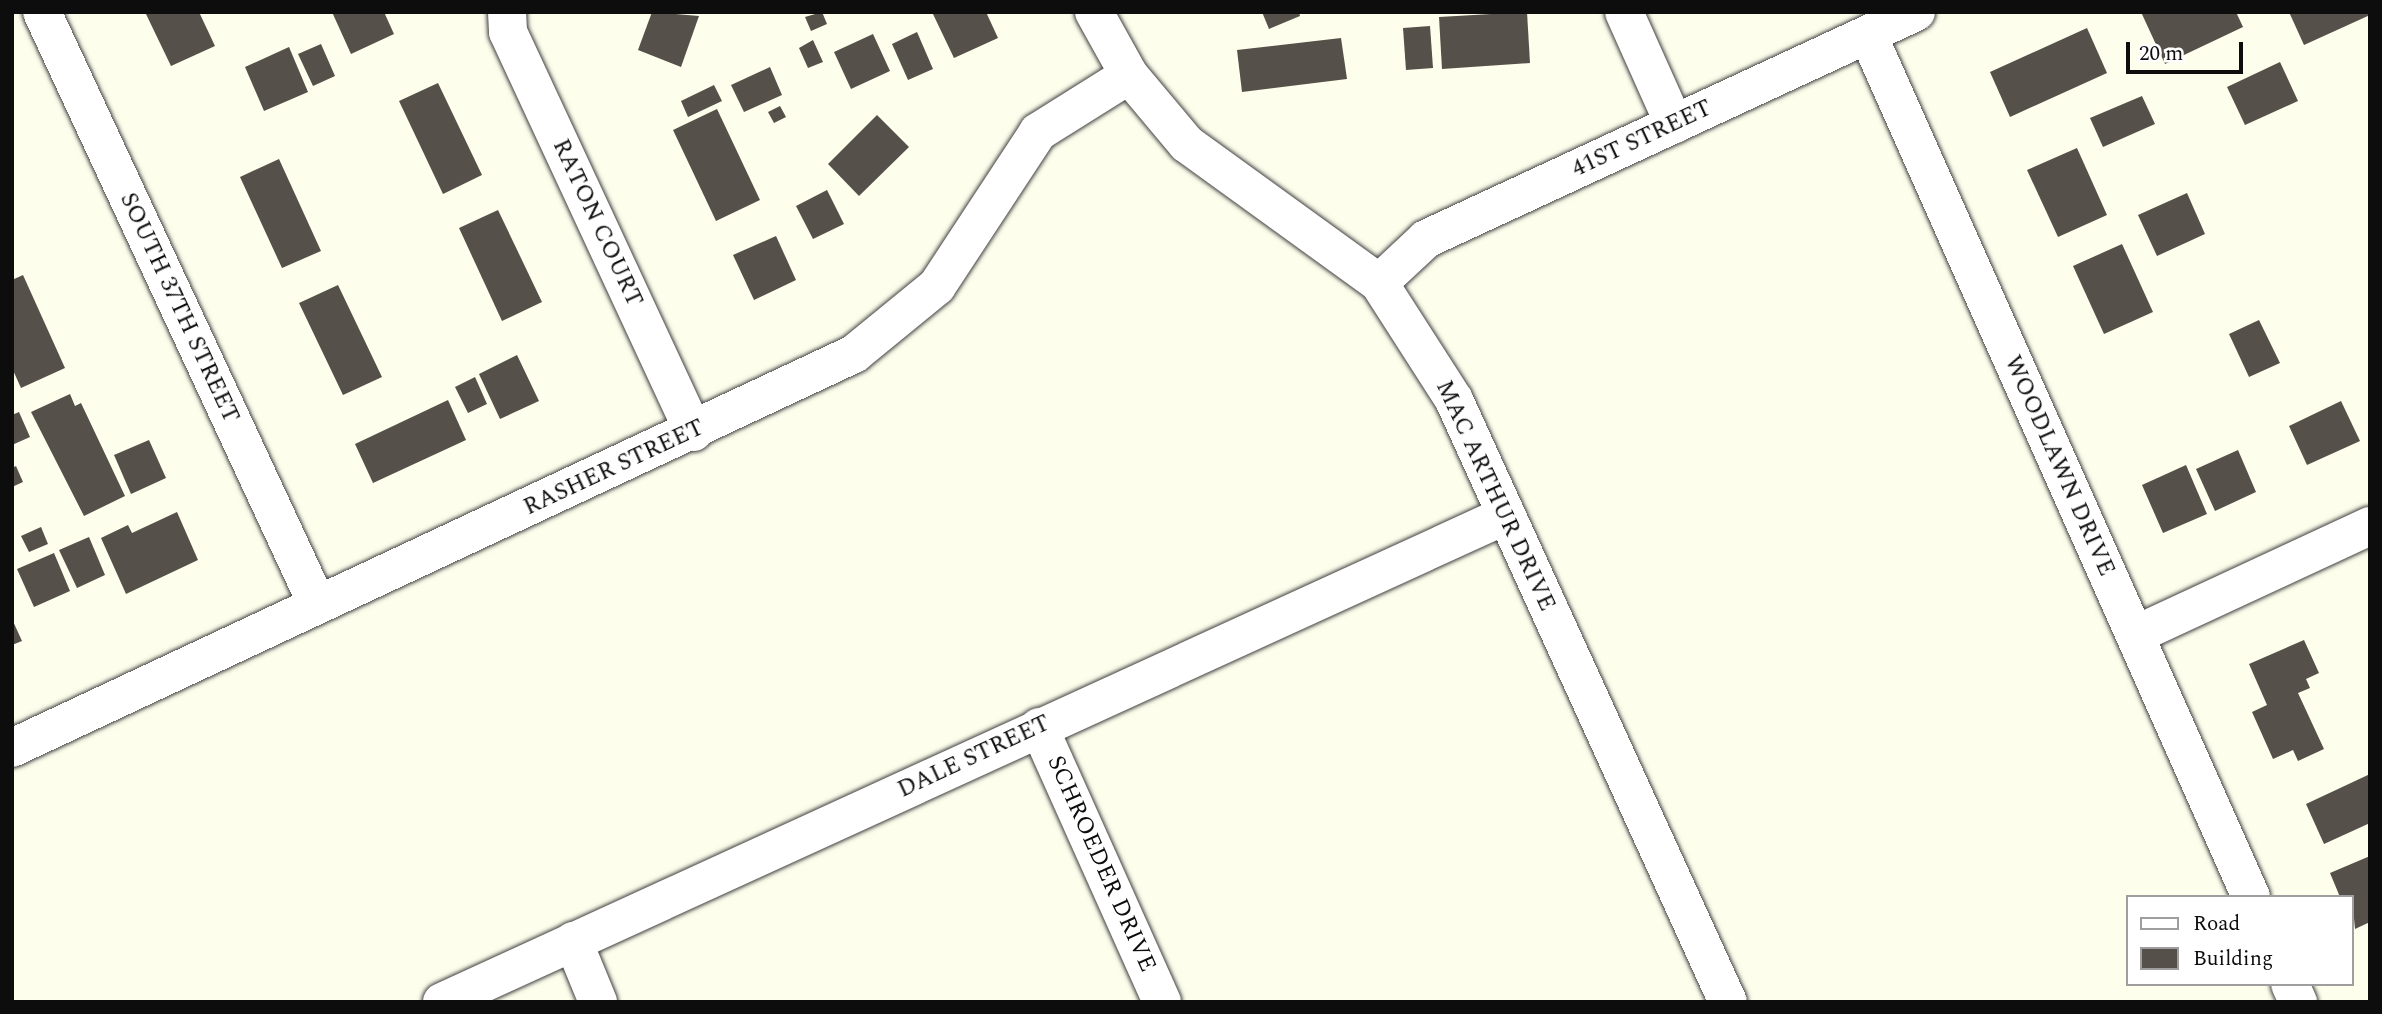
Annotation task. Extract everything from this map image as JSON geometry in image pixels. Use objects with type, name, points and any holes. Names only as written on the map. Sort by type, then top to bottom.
[{"type":"street","name":"SOUTH 37TH STREET","points":[[42,12],[317,604]]},
{"type":"street","name":"RATON COURT","points":[[507,12],[508,32],[694,432]]},
{"type":"street","name":"MAC ARTHUR DRIVE","points":[[1094,12],[1129,75],[1187,144],[1379,283],[1454,400],[1728,1002]]},
{"type":"street","points":[[1625,12],[1674,124]]},
{"type":"street","name":"41ST STREET","points":[[1379,283],[1426,239],[1916,12]]},
{"type":"street","name":"WOODLAWN DRIVE","points":[[1868,35],[2250,895]]},
{"type":"street","name":"RASHER STREET","points":[[12,748],[317,604],[694,432],[854,354],[937,286],[1038,132],[1129,75]]},
{"type":"street","name":"DALE STREET","points":[[442,1002],[1506,515]]},
{"type":"street","points":[[2135,635],[2370,526]]},
{"type":"street","name":"SCHROEDER DRIVE","points":[[1040,727],[1162,1002]]},
{"type":"street","points":[[573,941],[598,1002]]},
{"type":"street","points":[[2291,986],[2298,1002]]},
{"type":"building","points":[[145,12],[199,12],[215,46],[171,66]]},
{"type":"building","points":[[332,12],[384,12],[394,34],[351,54]]},
{"type":"building","points":[[652,12],[699,16],[681,67],[638,50]]},
{"type":"building","points":[[822,12],[827,24],[811,31],[805,17]]},
{"type":"building","points":[[932,12],[986,12],[998,38],[954,58]]},
{"type":"building","points":[[1262,12],[1299,12],[1300,16],[1269,29]]},
{"type":"building","points":[[1527,12],[1530,63],[1442,69],[1439,17]]},
{"type":"building","points":[[2141,12],[2236,12],[2243,27],[2165,64]]},
{"type":"building","points":[[2289,12],[2370,12],[2370,15],[2304,45]]},
{"type":"building","points":[[1430,26],[1433,68],[1406,70],[1403,28]]},
{"type":"building","points":[[2087,28],[2107,73],[2010,117],[1990,72]]},
{"type":"building","points":[[917,32],[933,69],[908,80],[892,44]]},
{"type":"building","points":[[873,34],[890,71],[851,89],[834,52]]},
{"type":"building","points":[[1341,38],[1347,79],[1242,92],[1237,50]]},
{"type":"building","points":[[813,40],[823,62],[808,68],[799,48]]},
{"type":"building","points":[[321,44],[335,76],[313,86],[298,54]]},
{"type":"building","points":[[289,47],[308,92],[264,111],[245,67]]},
{"type":"building","points":[[2280,62],[2298,101],[2245,125],[2227,87]]},
{"type":"building","points":[[770,67],[782,95],[744,112],[731,85]]},
{"type":"building","points":[[438,83],[482,175],[443,194],[399,101]]},
{"type":"building","points":[[714,85],[722,101],[688,117],[681,101]]},
{"type":"building","points":[[2142,96],[2155,124],[2103,147],[2090,118]]},
{"type":"building","points":[[780,106],[786,117],[774,123],[768,112]]},
{"type":"building","points":[[717,109],[760,200],[716,221],[673,130]]},
{"type":"building","points":[[877,115],[909,147],[859,196],[828,164]]},
{"type":"building","points":[[2077,148],[2107,215],[2058,237],[2027,170]]},
{"type":"building","points":[[279,159],[321,251],[282,268],[240,177]]},
{"type":"building","points":[[827,190],[844,224],[813,239],[796,206]]},
{"type":"building","points":[[2187,193],[2205,234],[2157,256],[2138,215]]},
{"type":"building","points":[[498,210],[542,302],[502,321],[459,228]]},
{"type":"building","points":[[776,236],[796,280],[754,300],[733,255]]},
{"type":"building","points":[[2122,244],[2153,312],[2104,334],[2073,266]]},
{"type":"building","points":[[23,275],[65,368],[21,388],[12,368],[12,280]]},
{"type":"building","points":[[338,285],[382,377],[343,395],[299,303]]},
{"type":"building","points":[[2259,320],[2280,363],[2249,377],[2229,334]]},
{"type":"building","points":[[517,355],[539,401],[500,419],[479,374]]},
{"type":"building","points":[[475,377],[487,404],[468,413],[455,387]]},
{"type":"building","points":[[70,394],[75,406],[81,403],[125,496],[84,516],[31,412]]},
{"type":"building","points":[[448,400],[466,440],[373,483],[355,444]]},
{"type":"building","points":[[2341,401],[2360,441],[2307,465],[2289,426]]},
{"type":"building","points":[[19,412],[30,437],[12,445],[12,415]]},
{"type":"building","points":[[149,440],[166,478],[131,494],[114,455]]},
{"type":"building","points":[[2238,450],[2256,492],[2215,511],[2196,469]]},
{"type":"building","points":[[2186,465],[2207,514],[2163,533],[2142,485]]},
{"type":"building","points":[[16,466],[23,482],[12,487],[12,468]]},
{"type":"building","points":[[177,512],[198,560],[126,594],[101,538],[128,525],[132,533]]},
{"type":"building","points":[[41,527],[48,544],[29,552],[21,536]]},
{"type":"building","points":[[89,537],[105,575],[77,588],[59,550]]},
{"type":"building","points":[[54,553],[70,591],[34,607],[17,569]]},
{"type":"building","points":[[12,619],[22,641],[12,645]]},
{"type":"building","points":[[2304,640],[2319,673],[2306,679],[2310,688],[2298,693],[2324,749],[2298,761],[2293,750],[2273,759],[2252,712],[2267,705],[2249,664]]},
{"type":"building","points":[[2370,774],[2370,823],[2324,844],[2306,804]]},
{"type":"building","points":[[2370,856],[2370,922],[2355,929],[2354,895],[2339,895],[2330,873]]}]
